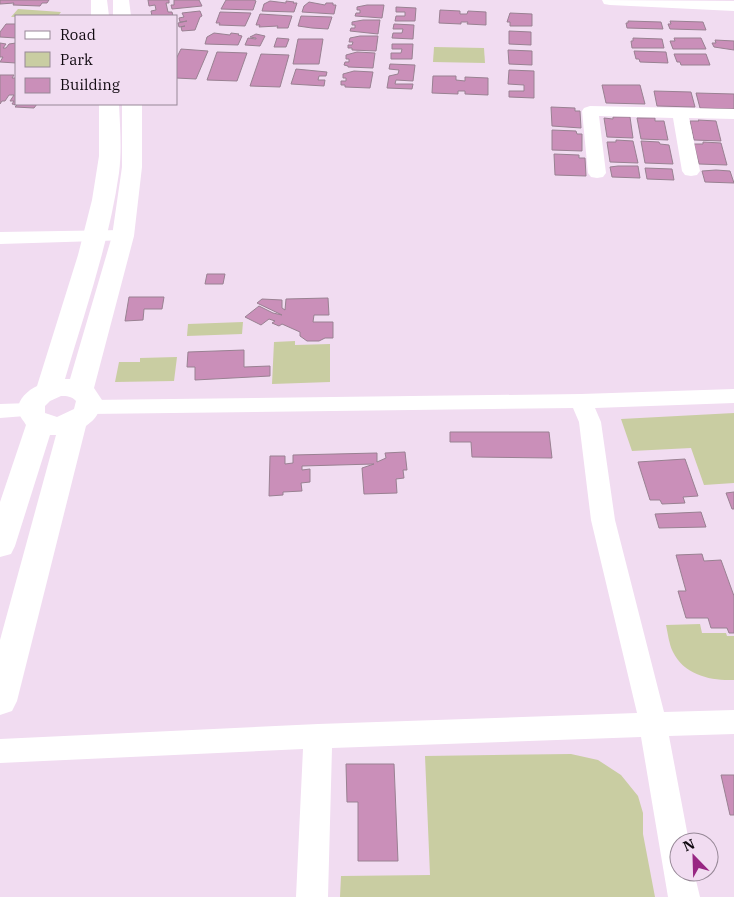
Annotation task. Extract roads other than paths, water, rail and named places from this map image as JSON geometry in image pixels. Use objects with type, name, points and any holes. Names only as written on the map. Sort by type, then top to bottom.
[{"type":"street","points":[[99,0],[100,15]]},
{"type":"street","points":[[121,0],[122,15]]},
{"type":"street","points":[[610,0],[734,6]]},
{"type":"street","points":[[49,390],[94,237],[108,172],[109,105]]},
{"type":"street","points":[[1,694],[81,407],[123,236],[132,167],[132,105]]},
{"type":"street","points":[[597,173],[590,111],[734,114]]},
{"type":"street","points":[[680,113],[691,171]]},
{"type":"street","points":[[0,238],[123,236]]},
{"type":"street","points":[[79,287],[109,288]]},
{"type":"street","points":[[0,546],[35,417],[36,399],[49,390],[66,388],[81,407]]},
{"type":"street","points":[[0,411],[35,417],[56,426],[81,407],[581,401],[734,396]]},
{"type":"street","points":[[581,401],[590,422],[603,520],[652,724],[672,832]]},
{"type":"street","points":[[0,751],[318,736],[734,722]]},
{"type":"street","points":[[312,897],[318,736]]},
{"type":"street","points":[[681,882],[684,897]]}]
